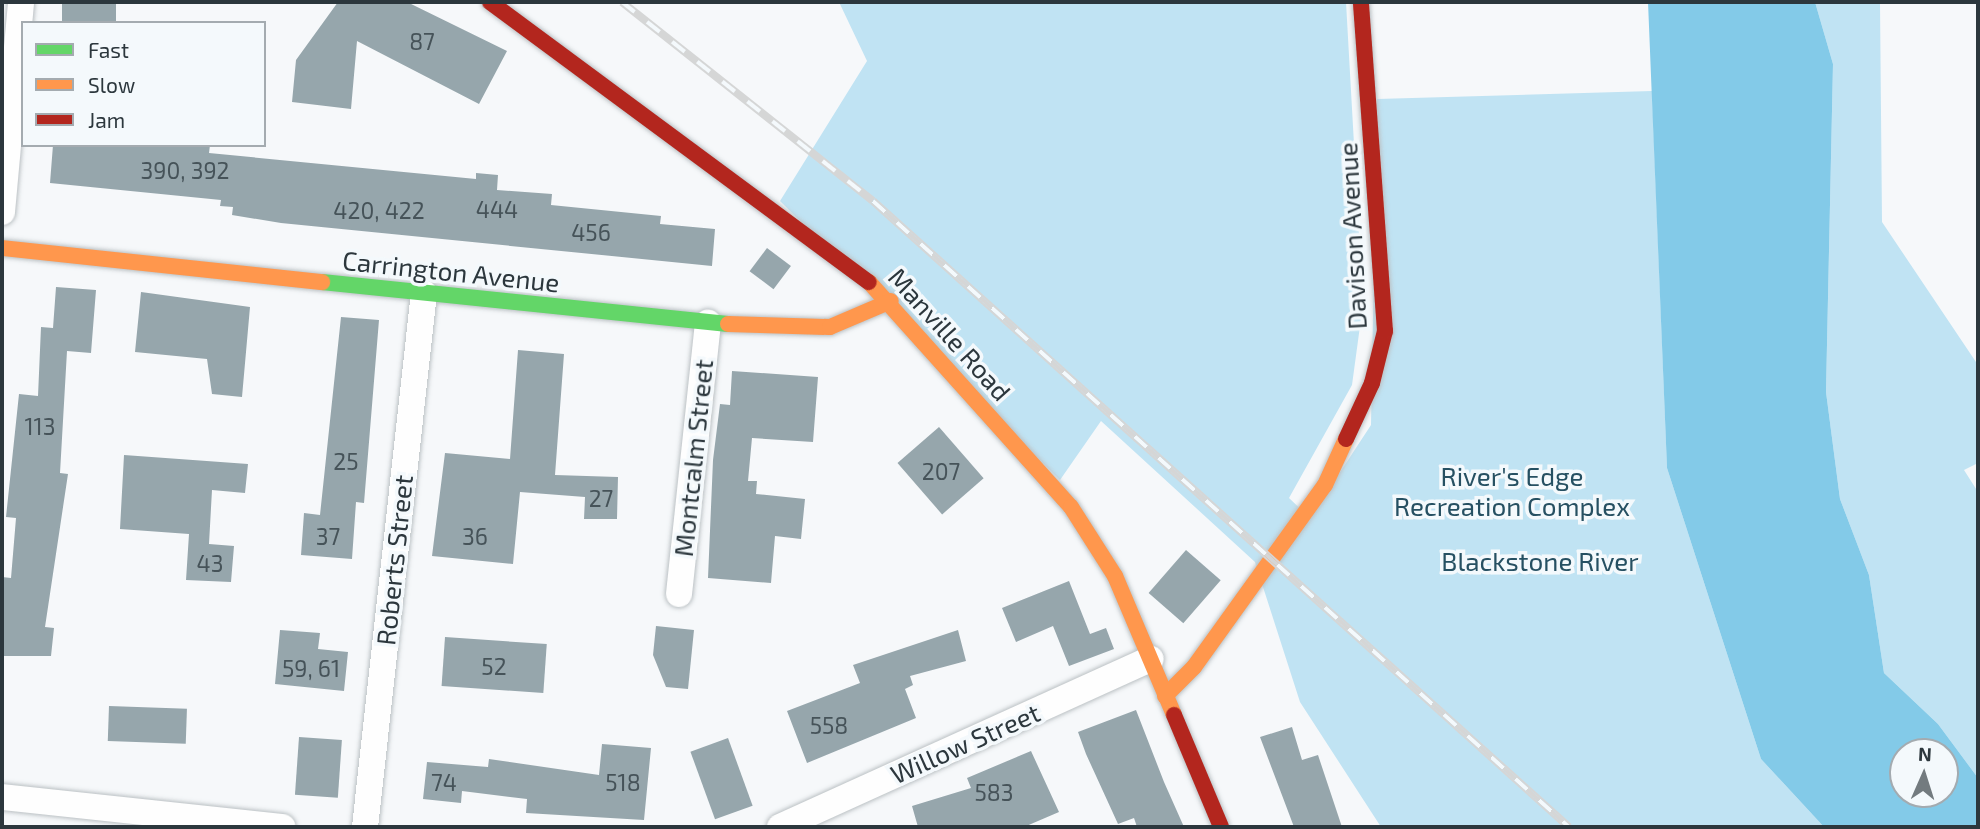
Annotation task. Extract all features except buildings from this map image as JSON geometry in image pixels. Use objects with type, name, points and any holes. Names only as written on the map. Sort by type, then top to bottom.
[{"type":"street","points":[[2,212],[21,2]]},
{"type":"street","name":"Manville Road","points":[[490,2],[845,260],[891,301],[1071,507],[1115,576],[1221,827]]},
{"type":"street","name":"Davison Avenue","points":[[1165,696],[1194,667],[1325,485],[1372,383],[1385,331],[1361,2]]},
{"type":"street","name":"Carrington Avenue","points":[[2,248],[708,323],[830,327],[891,301]]},
{"type":"street","name":"Roberts Street","points":[[365,827],[424,293]]},
{"type":"street","name":"Montcalm Street","points":[[680,594],[708,323]]},
{"type":"street","name":"Willow Street","points":[[780,827],[1151,659]]},
{"type":"street","points":[[2,797],[282,827]]},
{"type":"green space","points":[[839,2],[1346,2],[1363,304],[1352,385],[1289,498],[1310,518],[1371,425],[1377,99],[1652,91],[1667,468],[1761,759],[1824,827],[1381,827],[1300,702],[1255,562],[1101,421],[1060,480],[780,201],[867,61]]},
{"type":"green space","points":[[1815,2],[1880,2],[1882,222],[1978,365],[1978,463],[1964,470],[1978,492],[1978,778],[1959,752],[1959,738],[1948,738],[1938,724],[1884,673],[1869,575],[1840,499],[1826,392],[1833,64]]},
{"type":"water","points":[[1648,2],[1815,2],[1833,64],[1826,392],[1840,499],[1869,575],[1884,673],[1938,724],[1948,738],[1889,738],[1889,808],[1959,808],[1959,752],[1978,778],[1978,827],[1824,827],[1761,759],[1667,468]]},
{"type":"railway","points":[[622,2],[873,201],[1569,827]]},
{"type":"traffic: fast","points":[[322,282],[728,324]]},
{"type":"traffic: slow","points":[[2,248],[322,282]]},
{"type":"traffic: slow","points":[[869,282],[1071,507],[1115,576],[1174,715]]},
{"type":"traffic: slow","points":[[728,324],[830,327],[891,301]]},
{"type":"traffic: slow","points":[[1165,696],[1194,667],[1325,485],[1346,439]]},
{"type":"traffic: jam","points":[[490,2],[869,282]]},
{"type":"traffic: jam","points":[[1346,439],[1372,383],[1385,331],[1361,2]]},
{"type":"traffic: jam","points":[[1174,715],[1221,827]]},
{"type":"park label","name":"River's Edge Recreation Complex","points":[[1512,491]]},
{"type":"park label","name":"Blackstone River","points":[[1540,561]]}]
